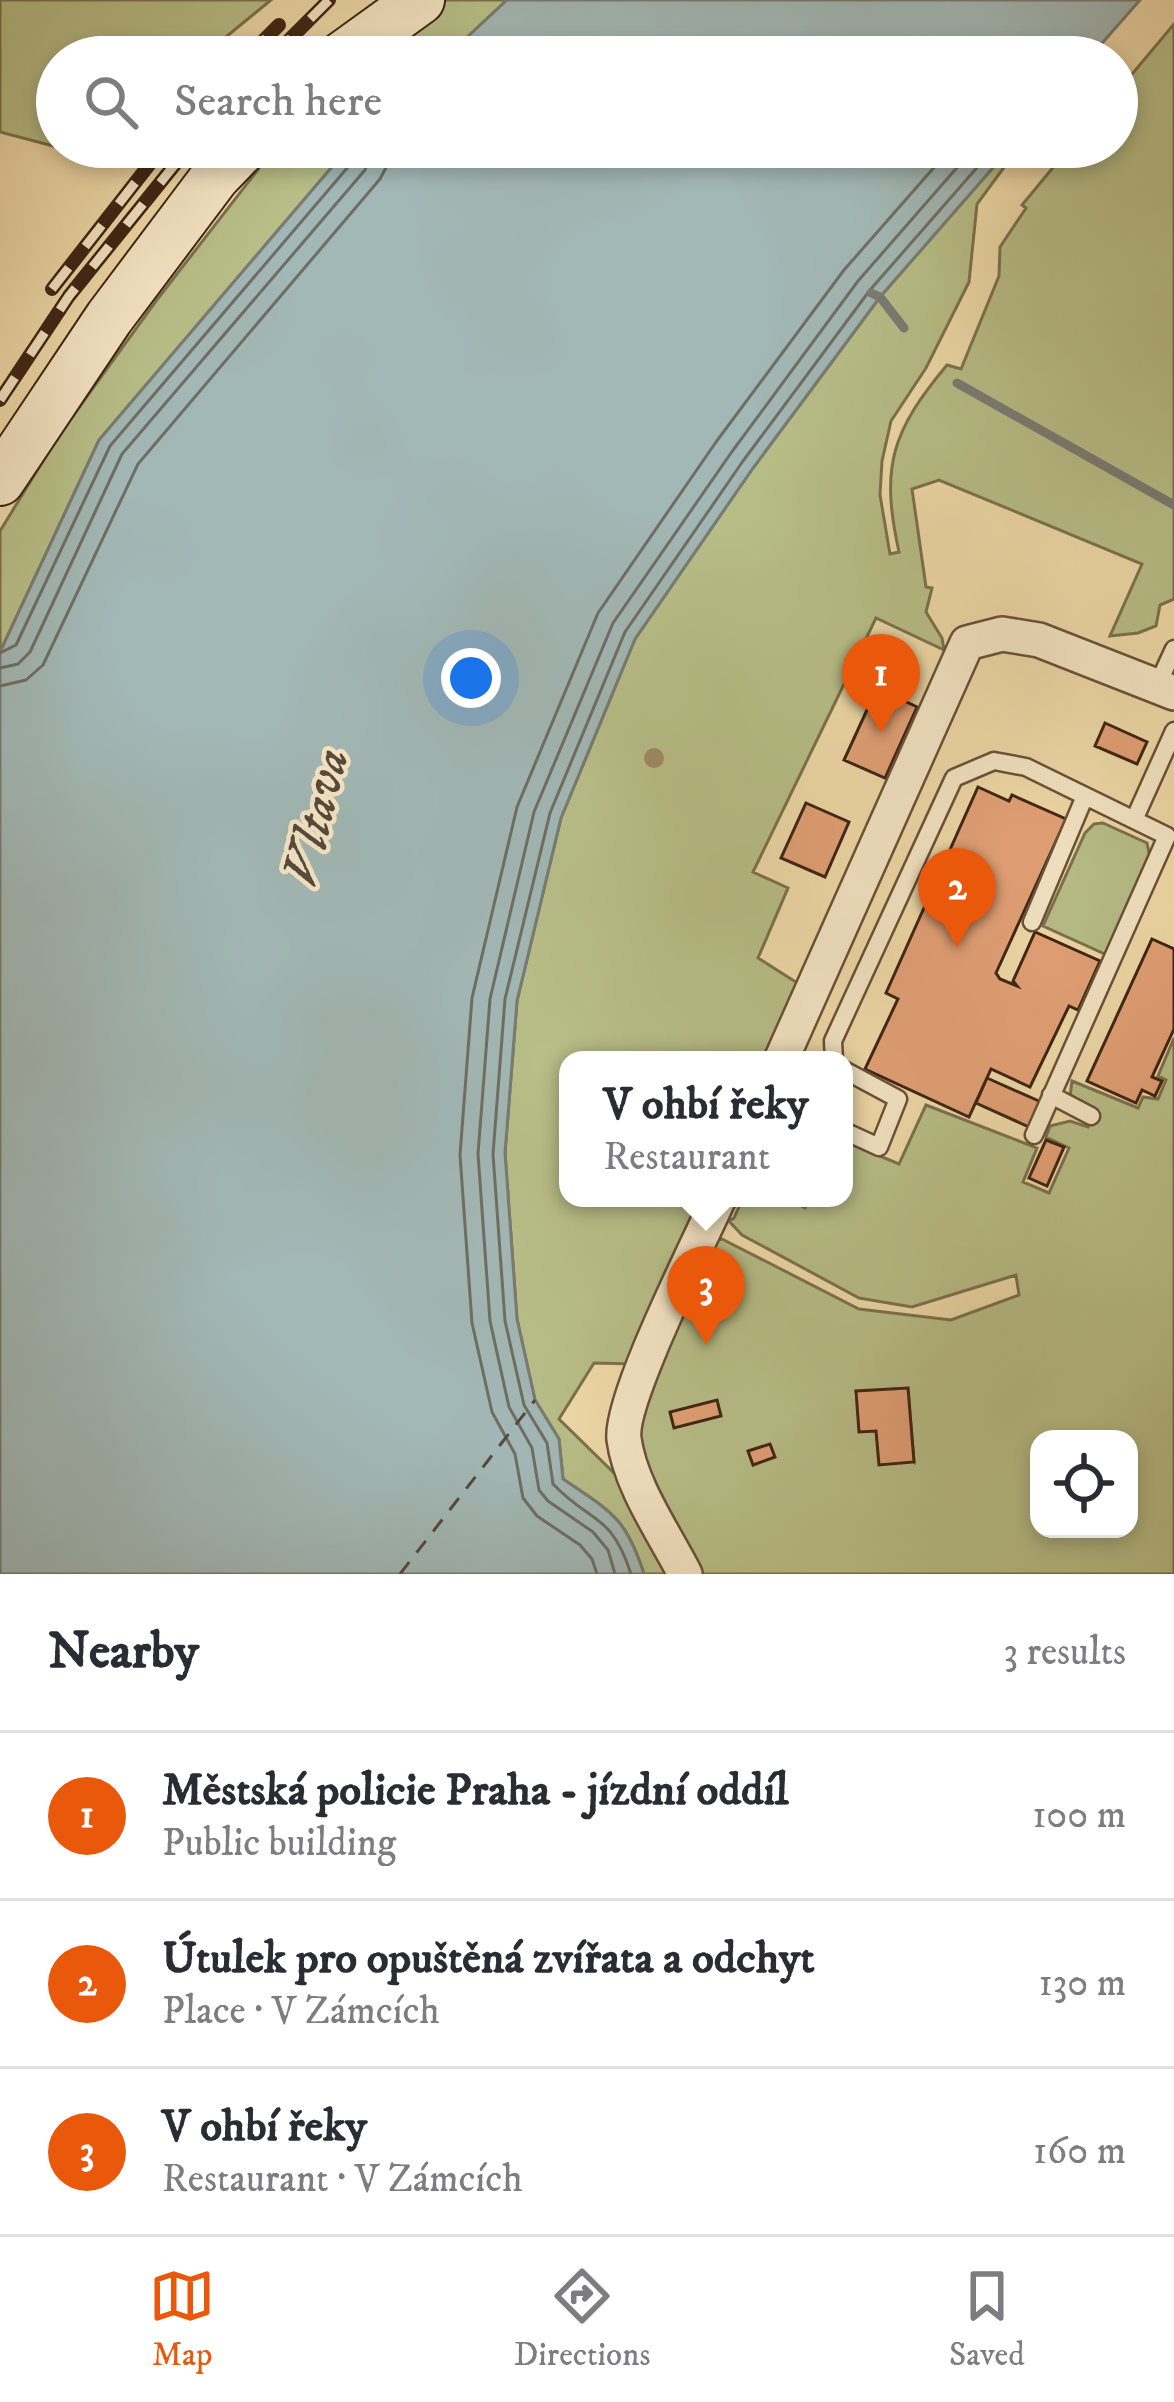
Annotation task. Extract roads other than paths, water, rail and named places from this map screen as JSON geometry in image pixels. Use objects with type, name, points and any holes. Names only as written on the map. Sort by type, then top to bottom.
[{"type":"main road","points":[[370,36],[420,0]]},
{"type":"main road","points":[[0,482],[109,318],[223,168]]},
{"type":"street","points":[[785,1051],[967,644],[1002,634],[1039,640],[1165,689]]},
{"type":"street","points":[[685,1574],[638,1482],[623,1437],[630,1398],[715,1207]]},
{"type":"lane","points":[[1165,689],[1174,649]]},
{"type":"lane","points":[[1134,820],[1174,731]]},
{"type":"lane","points":[[833,1051],[832,1041],[954,778],[994,760],[1026,767],[1167,836],[1034,1135]]},
{"type":"lane","points":[[1032,922],[1085,796]]},
{"type":"lane","points":[[853,1075],[898,1099],[879,1148],[853,1135]]},
{"type":"lane","points":[[1051,1095],[1091,1115]]},
{"type":"water","points":[[507,0],[1140,0],[1108,36],[468,36]]},
{"type":"water","name":"Vltava","points":[[331,168],[993,168],[880,297],[753,468],[635,639],[561,818],[517,1001],[505,1153],[517,1319],[535,1400],[559,1439],[563,1479],[623,1527],[644,1574],[0,1574],[0,652],[99,440]]},
{"type":"waterway","points":[[871,293],[880,297],[904,328]]},
{"type":"waterway","points":[[957,383],[1174,505]]},
{"type":"railway","points":[[293,36],[329,0]]},
{"type":"railway","points":[[268,36],[279,25]]},
{"type":"railway","points":[[52,289],[147,168]]},
{"type":"railway","points":[[0,400],[69,296],[172,168]]},
{"type":"place","name":"Městská policie Praha - jízdní oddíl","points":[[881,733]]},
{"type":"place","name":"Útulek pro opuštěná zvířata a odchyt","points":[[957,947]]},
{"type":"place","name":"V ohbí řeky","points":[[706,1345]]}]
